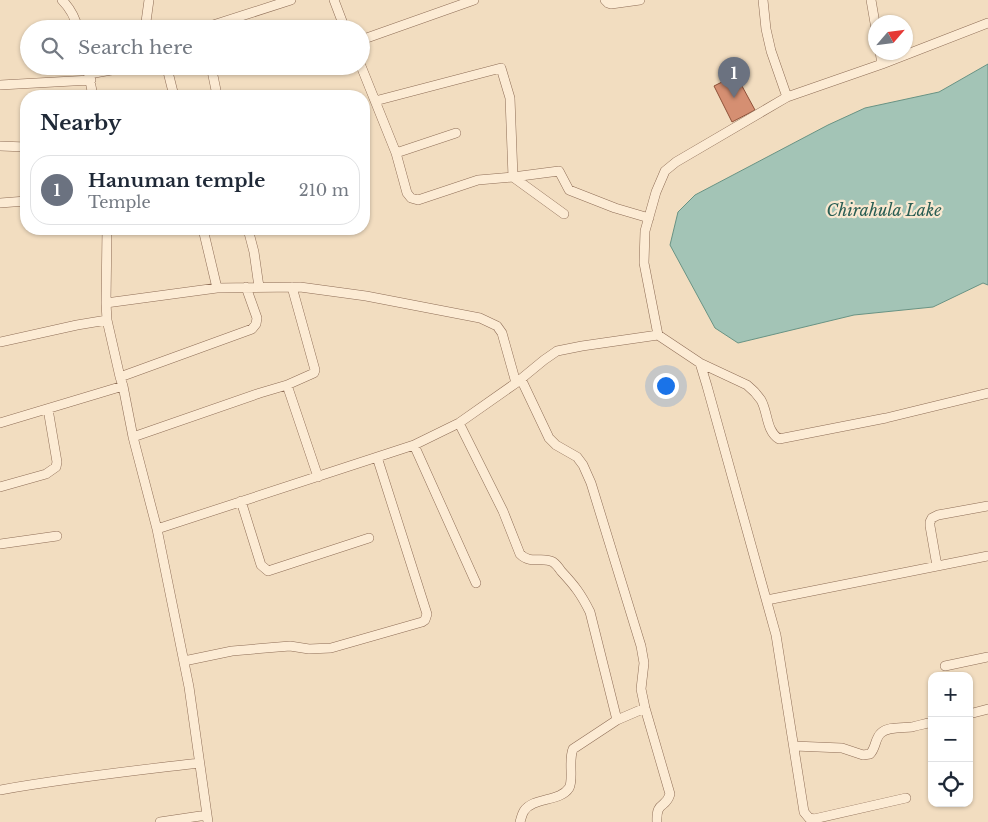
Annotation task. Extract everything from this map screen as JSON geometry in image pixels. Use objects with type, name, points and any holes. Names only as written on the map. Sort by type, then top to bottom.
[{"type":"street","points":[[62,0],[69,6],[76,20]]},
{"type":"street","points":[[146,20],[149,0]]},
{"type":"street","points":[[228,20],[290,0]]},
{"type":"street","points":[[334,0],[342,20]]},
{"type":"street","points":[[370,37],[474,0]]},
{"type":"street","points":[[605,0],[608,4],[640,0]]},
{"type":"street","points":[[763,0],[770,51],[787,97]]},
{"type":"street","points":[[871,0],[874,15]]},
{"type":"street","points":[[658,335],[644,263],[645,232],[656,192],[665,172],[676,162],[787,97],[882,64],[988,22]]},
{"type":"street","points":[[881,60],[882,64]]},
{"type":"street","points":[[375,101],[500,68],[510,98],[513,177]]},
{"type":"street","points":[[0,85],[81,75]]},
{"type":"street","points":[[89,75],[92,90]]},
{"type":"street","points":[[169,75],[172,90]]},
{"type":"street","points":[[213,75],[216,90]]},
{"type":"street","points":[[365,75],[396,153],[407,194],[411,198],[418,200],[478,180],[559,171],[569,190],[615,208],[649,218]]},
{"type":"street","points":[[396,153],[456,133]]},
{"type":"street","points":[[0,146],[20,147]]},
{"type":"street","points":[[513,177],[564,214]]},
{"type":"street","points":[[0,203],[20,201]]},
{"type":"street","points":[[107,235],[107,320],[133,437],[157,528],[184,662],[207,819],[160,822]]},
{"type":"street","points":[[204,235],[217,288]]},
{"type":"street","points":[[250,235],[259,287]]},
{"type":"street","points":[[0,423],[48,409],[252,330],[257,318],[246,287]]},
{"type":"street","points":[[133,437],[287,385],[314,373],[315,370],[292,287]]},
{"type":"street","points":[[106,303],[217,288],[300,287],[366,296],[480,318],[497,326],[502,333],[519,381],[549,438],[556,445],[577,457],[584,465],[591,483],[641,646],[644,663],[641,689],[670,794],[668,800],[658,807],[657,822]]},
{"type":"street","points":[[0,342],[107,320]]},
{"type":"street","points":[[157,528],[414,445],[459,424],[557,351],[582,346],[658,335],[700,363],[752,389],[762,401],[772,432],[775,437],[780,439],[886,418],[988,393]]},
{"type":"street","points":[[700,363],[776,635],[804,812],[809,818],[814,819],[906,798]]},
{"type":"street","points":[[287,385],[318,477]]},
{"type":"street","points":[[0,487],[46,474],[56,467],[57,462],[48,409]]},
{"type":"street","points":[[459,424],[503,511],[520,554],[525,559],[553,562],[583,596],[590,612],[617,720]]},
{"type":"street","points":[[414,445],[476,583]]},
{"type":"street","points":[[184,662],[232,651],[290,646],[331,648],[425,620],[427,614],[377,457]]},
{"type":"street","points":[[241,502],[261,565],[268,572],[369,538]]},
{"type":"street","points":[[937,566],[930,526],[932,518],[938,515],[988,506]]},
{"type":"street","points":[[0,544],[56,536]]},
{"type":"street","points":[[767,600],[988,556]]},
{"type":"street","points":[[946,666],[988,657]]},
{"type":"street","points":[[520,822],[523,811],[530,805],[562,794],[568,789],[570,784],[570,756],[573,750],[617,720],[645,708]]},
{"type":"street","points":[[973,713],[988,709]]},
{"type":"street","points":[[794,746],[842,748],[863,755],[870,754],[881,732],[928,723]]},
{"type":"street","points":[[0,790],[70,778],[199,763]]},
{"type":"water","name":"Chirahula Lake","points":[[988,64],[988,285],[983,283],[933,307],[854,315],[738,343],[715,328],[670,245],[678,212],[695,195],[828,125],[865,108],[939,92]]},
{"type":"building","points":[[736,75],[755,110],[732,122],[714,86]]},
{"type":"place","name":"Hanuman temple","points":[[734,98]]}]
